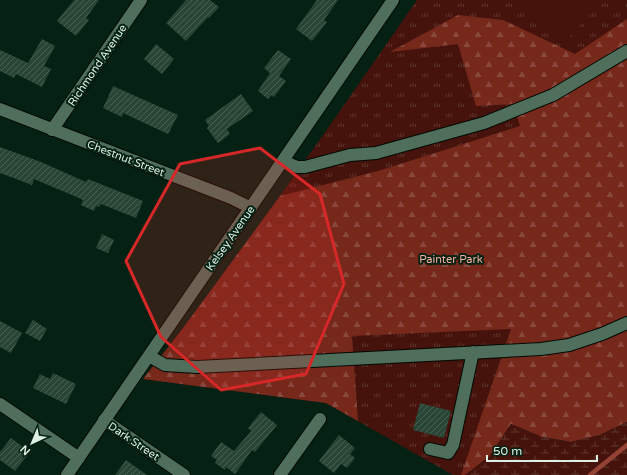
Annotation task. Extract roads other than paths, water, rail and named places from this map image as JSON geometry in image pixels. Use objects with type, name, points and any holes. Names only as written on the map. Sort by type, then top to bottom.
[{"type":"street","name":"Richmond Avenue","points":[[52,130],[141,0]]},
{"type":"street","name":"Kelsey Avenue","points":[[67,475],[393,0]]},
{"type":"street","points":[[283,161],[297,167],[305,167],[350,155],[376,153],[484,122],[553,95],[627,51]]},
{"type":"street","name":"Chestnut Street","points":[[0,109],[231,198],[251,208]]},
{"type":"street","points":[[149,356],[165,365],[197,367],[541,349],[569,345],[602,334],[627,323]]},
{"type":"street","points":[[430,449],[448,453],[453,445],[473,352]]},
{"type":"street","points":[[0,404],[79,458]]},
{"type":"street","points":[[280,475],[320,419]]},
{"type":"street","name":"Dark Street","points":[[104,420],[184,475]]},
{"type":"waterway","points":[[590,475],[627,445]]},
{"type":"park label","name":"Painter Park","points":[[451,259]]}]
